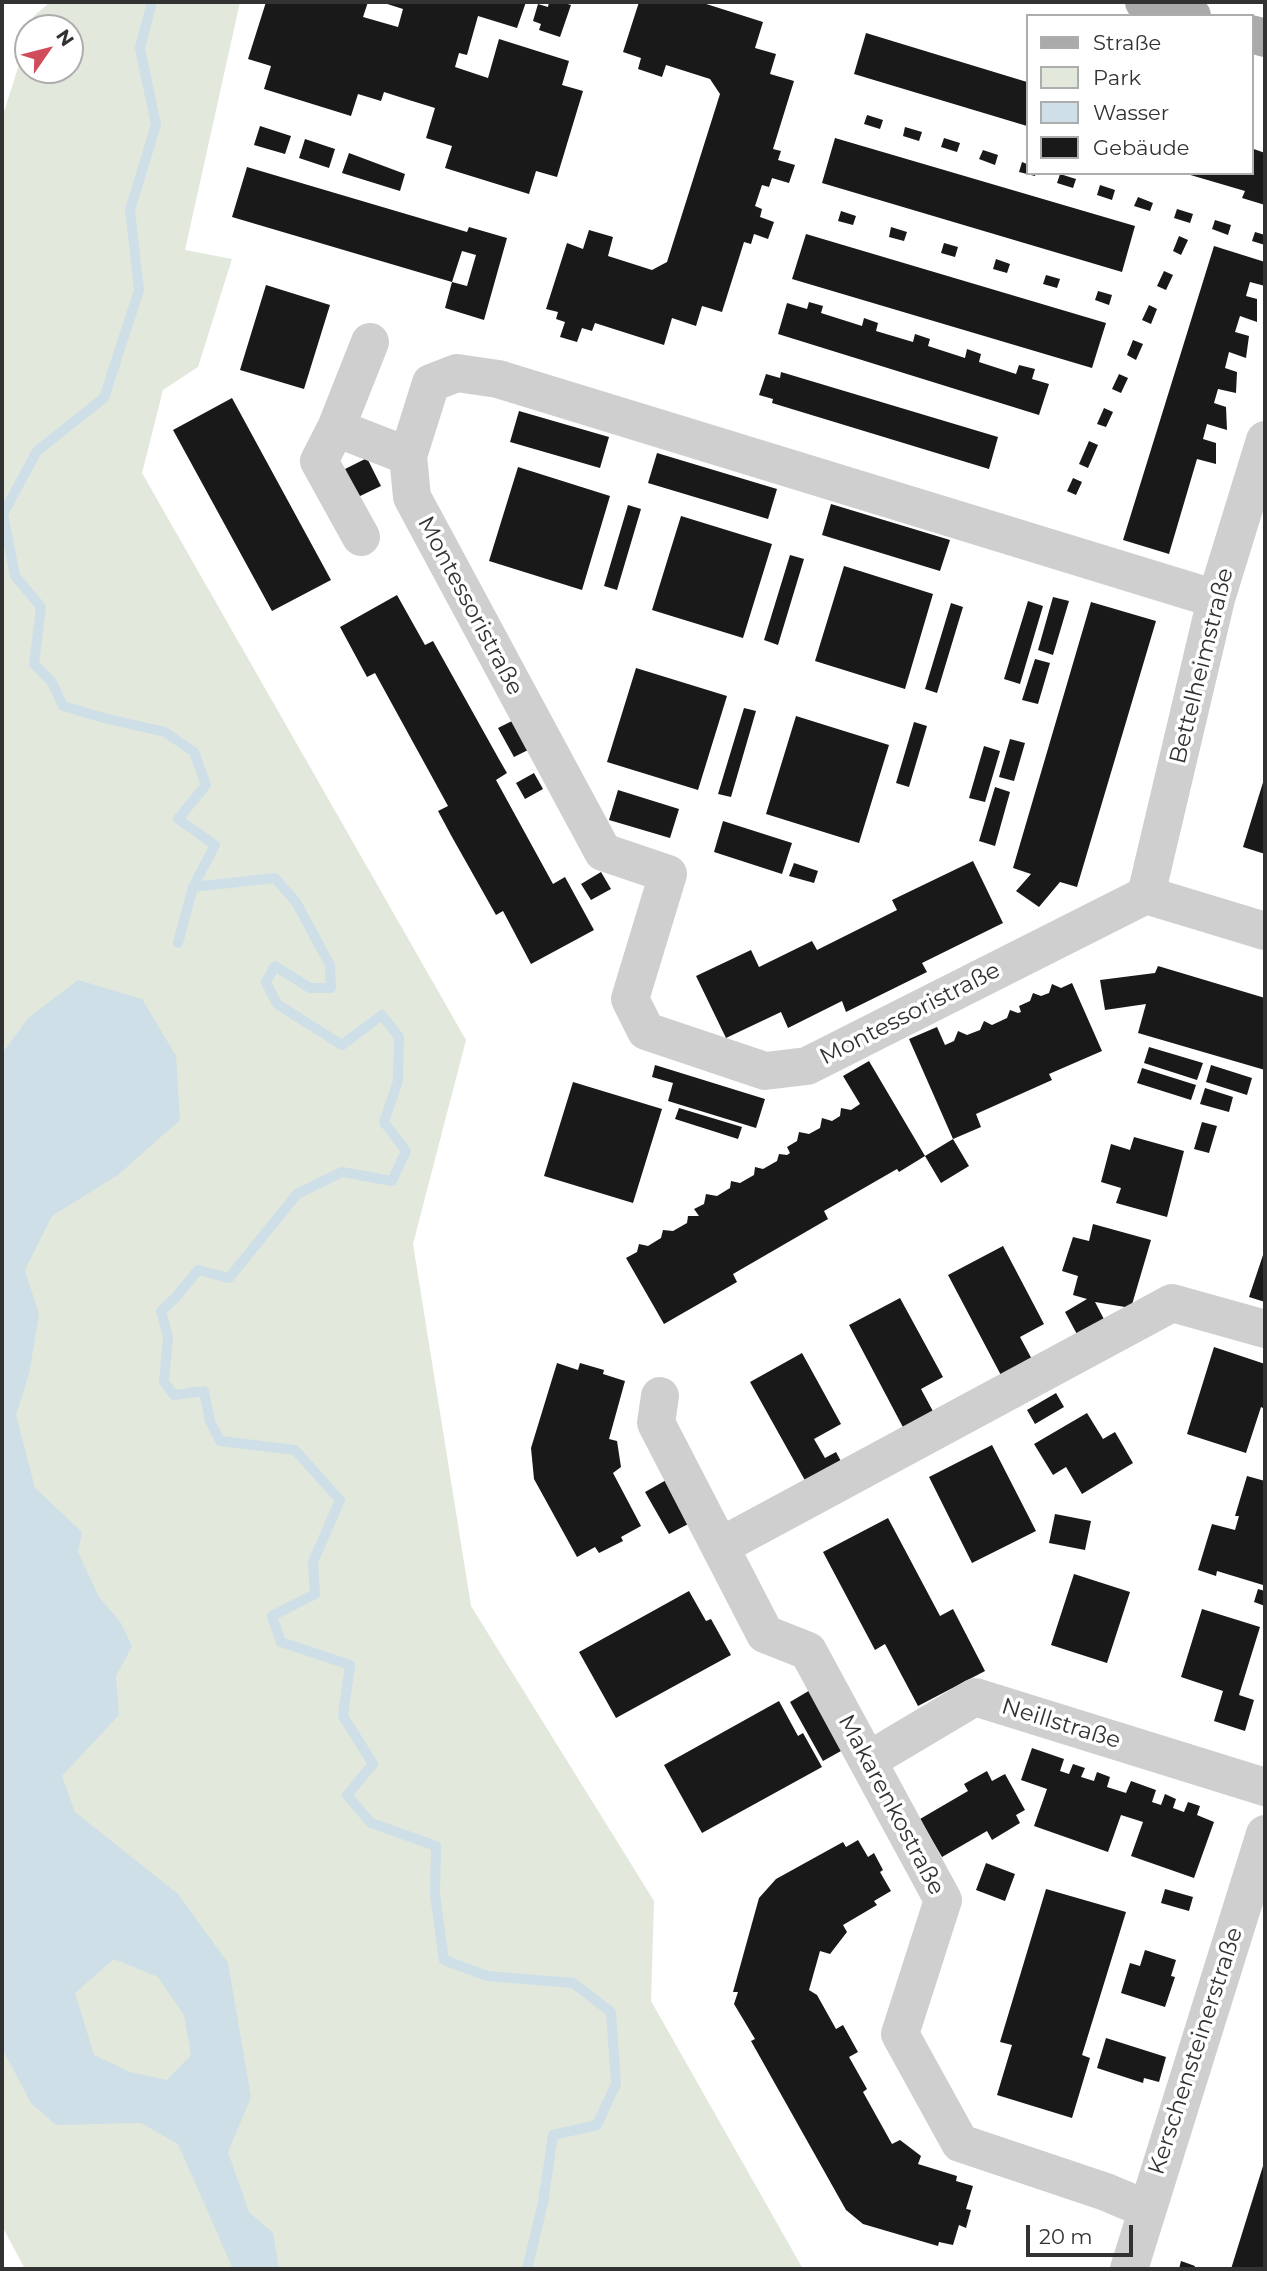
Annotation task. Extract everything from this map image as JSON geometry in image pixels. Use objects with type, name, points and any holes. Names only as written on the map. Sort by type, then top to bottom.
[{"type":"main road","points":[[1144,2],[1185,14]]},
{"type":"street","points":[[361,537],[319,461],[336,428],[370,342]]},
{"type":"street","name":"Montessoristraße","points":[[1146,895],[807,1066],[765,1070],[646,1031],[630,999],[668,874],[603,852],[412,497],[408,456],[431,383],[457,373],[498,379],[1216,599]]},
{"type":"street","points":[[336,428],[408,456]]},
{"type":"street","name":"Bettelheimstraße","points":[[1146,895],[1216,599],[1265,440]]},
{"type":"street","points":[[1146,895],[1265,931]]},
{"type":"street","points":[[721,1546],[1172,1303],[1265,1329]]},
{"type":"street","name":"Makarenkostraße","points":[[660,1396],[656,1423],[765,1634],[808,1651],[943,1900],[900,2034],[960,2143],[1146,2208]]},
{"type":"street","name":"Neillstraße","points":[[869,1760],[975,1697],[1265,1787]]},
{"type":"street","name":"Kerschensteinerstraße","points":[[1129,2269],[1265,1834]]},
{"type":"green space","points":[[50,2],[240,2],[185,250],[232,259],[198,367],[163,390],[142,473],[466,1040],[413,1244],[471,1606],[654,1901],[651,2001],[803,2269],[25,2269],[2,2226],[2,118],[14,80],[14,84],[84,84],[84,14],[36,14]]},
{"type":"water","points":[[78,980],[142,999],[176,1056],[180,1120],[118,1175],[52,1216],[25,1270],[39,1315],[29,1374],[16,1415],[35,1488],[82,1532],[78,1552],[99,1597],[121,1623],[132,1646],[116,1676],[119,1715],[62,1776],[75,1812],[178,1894],[228,1963],[251,2097],[228,2152],[249,2212],[273,2233],[279,2269],[233,2269],[178,2144],[141,2123],[56,2125],[31,2103],[2,2048],[2,1054],[28,1018]],"holes":[[[114,1959],[158,1977],[184,2015],[191,2055],[167,2080],[130,2072],[94,2055],[75,1993]]]},
{"type":"building","points":[[266,2],[368,2],[363,17],[398,27],[403,9],[381,2],[526,2],[517,28],[478,16],[467,55],[459,53],[455,67],[488,78],[499,39],[569,61],[562,85],[583,91],[557,177],[536,171],[529,194],[445,168],[452,146],[426,138],[435,108],[384,92],[381,101],[358,94],[351,116],[264,89],[271,66],[248,59]]},
{"type":"building","points":[[549,2],[571,5],[560,37],[539,30],[541,24],[533,21],[538,4],[548,7]]},
{"type":"building","points":[[639,2],[700,2],[763,22],[755,48],[776,54],[770,74],[794,81],[773,149],[781,151],[778,160],[795,165],[789,183],[772,178],[769,187],[762,185],[755,206],[762,209],[760,217],[774,222],[768,239],[754,234],[751,244],[744,242],[722,312],[702,306],[696,326],[672,318],[664,345],[595,323],[592,331],[582,328],[577,342],[560,337],[565,322],[556,319],[558,312],[546,309],[567,243],[583,249],[589,230],[613,237],[608,256],[652,270],[667,262],[720,94],[710,79],[666,65],[662,77],[638,69],[641,58],[623,52]]},
{"type":"building","points":[[866,33],[1026,82],[1026,126],[854,74]]},
{"type":"building","points":[[867,115],[883,120],[880,129],[864,124]]},
{"type":"building","points":[[260,126],[291,136],[285,154],[254,145]]},
{"type":"building","points":[[905,127],[922,132],[919,141],[903,136]]},
{"type":"building","points":[[835,138],[1135,226],[1122,272],[822,183]]},
{"type":"building","points":[[944,138],[960,143],[957,152],[941,147]]},
{"type":"building","points":[[305,139],[335,149],[329,168],[299,158]]},
{"type":"building","points":[[1253,149],[1265,153],[1265,205],[1242,198],[1245,191],[1190,175],[1253,175]]},
{"type":"building","points":[[983,150],[998,155],[995,165],[979,159]]},
{"type":"building","points":[[349,153],[405,174],[400,191],[342,173]]},
{"type":"building","points":[[1022,162],[1026,164],[1026,174],[1019,172]]},
{"type":"building","points":[[247,167],[467,232],[469,227],[507,238],[484,320],[445,308],[452,282],[232,217]],"holes":[[[462,251],[476,255],[467,286],[452,282]]]},
{"type":"building","points":[[1060,175],[1076,179],[1073,188],[1057,183]]},
{"type":"building","points":[[1100,185],[1115,190],[1112,200],[1097,195]]},
{"type":"building","points":[[1138,197],[1153,203],[1150,211],[1134,206]]},
{"type":"building","points":[[1177,209],[1193,214],[1190,223],[1174,218]]},
{"type":"building","points":[[841,211],[856,216],[853,225],[838,221]]},
{"type":"building","points":[[1215,220],[1231,225],[1228,235],[1212,229]]},
{"type":"building","points":[[891,227],[907,232],[904,241],[889,237]]},
{"type":"building","points":[[1255,232],[1265,235],[1265,245],[1252,241]]},
{"type":"building","points":[[806,234],[1106,323],[1092,368],[792,279]]},
{"type":"building","points":[[1179,236],[1188,240],[1181,255],[1173,251]]},
{"type":"building","points":[[944,243],[958,247],[955,257],[941,253]]},
{"type":"building","points":[[1214,246],[1265,262],[1265,286],[1250,282],[1246,296],[1257,299],[1257,322],[1240,316],[1235,332],[1249,336],[1246,358],[1229,352],[1225,368],[1237,372],[1236,393],[1218,389],[1214,403],[1226,407],[1227,430],[1207,424],[1203,439],[1216,443],[1216,464],[1197,459],[1169,554],[1123,540]]},
{"type":"building","points":[[996,259],[1010,264],[1007,273],[993,269]]},
{"type":"building","points":[[1164,271],[1173,275],[1166,290],[1157,286]]},
{"type":"building","points":[[1046,275],[1060,279],[1057,288],[1043,284]]},
{"type":"building","points":[[266,285],[330,305],[304,389],[240,370]]},
{"type":"building","points":[[1098,291],[1112,295],[1109,305],[1095,300]]},
{"type":"building","points":[[809,302],[823,306],[821,313],[862,326],[864,318],[878,323],[876,331],[913,342],[915,334],[930,339],[928,346],[965,358],[967,349],[981,354],[979,362],[1016,374],[1019,365],[1035,369],[1032,379],[1049,384],[1039,415],[778,334],[787,303],[807,309]]},
{"type":"building","points":[[1149,305],[1157,309],[1151,324],[1142,320]]},
{"type":"building","points":[[1133,340],[1143,344],[1136,360],[1127,355]]},
{"type":"building","points":[[781,372],[998,437],[989,469],[772,403],[773,399],[759,395],[766,374],[780,378]]},
{"type":"building","points":[[1119,374],[1128,378],[1121,393],[1112,389]]},
{"type":"building","points":[[232,398],[331,580],[272,611],[173,430]]},
{"type":"building","points":[[1104,408],[1113,412],[1106,427],[1097,424]]},
{"type":"building","points":[[519,411],[609,437],[600,468],[510,442]]},
{"type":"building","points":[[1089,441],[1098,445],[1088,468],[1079,464]]},
{"type":"building","points":[[657,453],[777,489],[768,519],[648,483]]},
{"type":"building","points":[[367,458],[381,486],[358,497],[345,469]]},
{"type":"building","points":[[518,467],[610,496],[582,590],[489,561]]},
{"type":"building","points":[[1073,478],[1082,482],[1076,495],[1067,491]]},
{"type":"building","points":[[831,504],[950,540],[940,571],[822,535]]},
{"type":"building","points":[[628,505],[641,509],[617,590],[604,586]]},
{"type":"building","points":[[681,516],[772,544],[743,638],[652,610]]},
{"type":"building","points":[[790,555],[804,559],[778,645],[764,640]]},
{"type":"building","points":[[844,566],[933,594],[905,689],[815,661]]},
{"type":"building","points":[[397,595],[425,645],[433,641],[507,773],[496,780],[553,884],[565,877],[594,930],[531,964],[503,911],[496,915],[438,811],[448,806],[375,673],[367,677],[340,627]]},
{"type":"building","points":[[1053,597],[1069,601],[1053,655],[1038,650]]},
{"type":"building","points":[[1028,601],[1043,606],[1020,684],[1004,679]]},
{"type":"building","points":[[1091,602],[1156,621],[1077,887],[1060,882],[1039,907],[1016,891],[1031,874],[1013,868]]},
{"type":"building","points":[[951,603],[963,607],[937,693],[925,689]]},
{"type":"building","points":[[1035,659],[1050,663],[1038,704],[1022,700]]},
{"type":"building","points":[[636,668],[727,696],[698,790],[607,762]]},
{"type":"building","points":[[744,708],[756,711],[731,797],[718,794]]},
{"type":"building","points":[[796,716],[889,745],[859,843],[766,814]]},
{"type":"building","points":[[516,719],[532,748],[514,757],[498,728]]},
{"type":"building","points":[[914,722],[927,726],[909,787],[896,783]]},
{"type":"building","points":[[1010,739],[1025,743],[1014,781],[999,777]]},
{"type":"building","points":[[984,746],[1000,751],[985,802],[969,798]]},
{"type":"building","points":[[534,773],[543,789],[525,799],[516,783]]},
{"type":"building","points":[[1265,776],[1265,854],[1243,847]]},
{"type":"building","points":[[995,787],[1010,792],[995,846],[979,841]]},
{"type":"building","points":[[618,790],[679,809],[670,838],[609,820]]},
{"type":"building","points":[[723,821],[792,843],[782,874],[714,852]]},
{"type":"building","points":[[973,861],[1003,923],[922,963],[927,972],[846,1012],[842,1001],[788,1028],[781,1012],[726,1038],[696,976],[751,950],[759,967],[812,941],[817,950],[897,910],[892,900]]},
{"type":"building","points":[[794,863],[818,871],[814,883],[789,876]]},
{"type":"building","points":[[601,872],[611,889],[591,900],[581,884]]},
{"type":"building","points":[[1158,966],[1265,998],[1265,1070],[1138,1033],[1146,1004],[1105,1010],[1100,980],[1155,973]]},
{"type":"building","points":[[1072,983],[1102,1051],[1049,1074],[1052,1080],[976,1114],[981,1127],[953,1139],[909,1039],[937,1027],[945,1045],[954,1041],[958,1031],[967,1035],[980,1030],[984,1021],[992,1025],[1007,1018],[1010,1010],[1021,1012],[1019,1006],[1030,1001],[1033,993],[1041,996],[1049,993],[1052,984],[1061,988]]},
{"type":"building","points":[[1149,1047],[1203,1063],[1197,1080],[1144,1063]]},
{"type":"building","points":[[869,1061],[925,1156],[824,1211],[828,1219],[733,1274],[737,1282],[664,1324],[626,1258],[637,1252],[639,1244],[648,1246],[661,1238],[663,1230],[673,1231],[687,1223],[688,1216],[699,1216],[694,1209],[704,1204],[706,1194],[717,1196],[730,1188],[731,1181],[740,1183],[754,1175],[755,1167],[763,1169],[777,1161],[779,1154],[790,1153],[787,1147],[797,1141],[799,1132],[809,1134],[820,1128],[822,1118],[832,1121],[840,1116],[841,1108],[851,1110],[860,1104],[843,1076]]},
{"type":"building","points":[[655,1065],[765,1099],[756,1128],[668,1101],[673,1083],[652,1077]]},
{"type":"building","points":[[1211,1065],[1252,1078],[1247,1095],[1206,1082]]},
{"type":"building","points":[[1142,1068],[1196,1085],[1191,1100],[1137,1083]]},
{"type":"building","points":[[573,1082],[662,1109],[633,1203],[544,1176]]},
{"type":"building","points":[[1205,1088],[1233,1097],[1229,1112],[1200,1104]]},
{"type":"building","points":[[679,1108],[742,1127],[738,1139],[675,1119]]},
{"type":"building","points":[[1202,1122],[1217,1126],[1209,1153],[1194,1149]]},
{"type":"building","points":[[1134,1137],[1184,1151],[1167,1217],[1116,1203],[1121,1188],[1101,1182],[1111,1144],[1130,1150]]},
{"type":"building","points":[[953,1139],[969,1166],[941,1183],[925,1156]]},
{"type":"building","points":[[1093,1224],[1151,1240],[1131,1308],[1095,1302],[1106,1323],[1079,1338],[1065,1312],[1087,1299],[1073,1295],[1078,1276],[1062,1271],[1073,1237],[1089,1241]]},
{"type":"building","points":[[1003,1246],[1044,1324],[1020,1337],[1034,1363],[1003,1379],[948,1275]]},
{"type":"building","points":[[1265,1249],[1265,1302],[1249,1297]]},
{"type":"building","points":[[900,1298],[943,1377],[921,1389],[935,1415],[905,1431],[849,1325]]},
{"type":"building","points":[[1214,1347],[1265,1364],[1265,1409],[1261,1407],[1246,1453],[1187,1434]]},
{"type":"building","points":[[802,1353],[841,1424],[814,1439],[825,1458],[836,1452],[843,1465],[807,1484],[750,1382]]},
{"type":"building","points":[[557,1363],[578,1370],[580,1363],[604,1370],[603,1374],[625,1381],[609,1439],[617,1441],[621,1467],[613,1473],[641,1526],[621,1537],[623,1541],[599,1553],[595,1547],[577,1557],[534,1479],[531,1448]]},
{"type":"building","points":[[1056,1393],[1064,1407],[1035,1424],[1027,1410]]},
{"type":"building","points":[[1087,1413],[1103,1439],[1115,1432],[1133,1463],[1082,1494],[1066,1467],[1053,1475],[1034,1444]]},
{"type":"building","points":[[992,1445],[1036,1531],[972,1563],[929,1477]]},
{"type":"building","points":[[1247,1476],[1265,1481],[1263,1585],[1217,1571],[1216,1576],[1198,1570],[1212,1524],[1235,1530],[1239,1516],[1235,1516]]},
{"type":"building","points":[[668,1479],[692,1522],[669,1534],[645,1492]]},
{"type":"building","points":[[1055,1514],[1091,1521],[1085,1550],[1049,1543]]},
{"type":"building","points":[[888,1518],[940,1616],[953,1609],[985,1671],[918,1706],[885,1644],[875,1650],[823,1552]]},
{"type":"building","points":[[1074,1574],[1130,1592],[1107,1663],[1051,1645]]},
{"type":"building","points":[[1258,1589],[1265,1591],[1265,1606],[1254,1602]]},
{"type":"building","points":[[689,1591],[706,1621],[711,1619],[731,1655],[616,1718],[579,1652]]},
{"type":"building","points":[[1202,1609],[1260,1627],[1239,1695],[1254,1700],[1245,1731],[1214,1721],[1223,1691],[1181,1677]]},
{"type":"building","points":[[817,1686],[850,1746],[823,1761],[790,1702]]},
{"type":"building","points":[[779,1701],[798,1736],[803,1733],[822,1767],[702,1833],[664,1765]]},
{"type":"building","points":[[1032,1748],[1064,1759],[1060,1771],[1069,1774],[1073,1764],[1085,1768],[1081,1777],[1094,1781],[1097,1772],[1110,1777],[1107,1787],[1126,1793],[1131,1781],[1156,1790],[1152,1802],[1161,1805],[1165,1794],[1176,1799],[1173,1808],[1184,1812],[1188,1802],[1200,1806],[1197,1815],[1214,1822],[1194,1878],[1131,1856],[1143,1822],[1121,1815],[1108,1852],[1034,1826],[1047,1789],[1021,1780]]},
{"type":"building","points":[[987,1771],[992,1781],[1005,1774],[1025,1810],[1016,1815],[1020,1823],[992,1840],[987,1831],[942,1857],[920,1819],[968,1791],[964,1784]]},
{"type":"building","points":[[858,1840],[868,1857],[874,1853],[883,1870],[880,1872],[891,1891],[874,1901],[877,1905],[843,1925],[847,1932],[830,1954],[820,1951],[809,1990],[817,1995],[836,2029],[843,2025],[858,2052],[849,2057],[867,2089],[863,2092],[892,2144],[900,2140],[921,2156],[918,2164],[957,2176],[956,2181],[973,2186],[966,2209],[971,2210],[966,2228],[959,2225],[953,2245],[939,2242],[938,2246],[863,2224],[846,2210],[751,2041],[755,2039],[734,2004],[738,1992],[733,1992],[759,1898],[776,1879],[843,1842],[846,1847]]},
{"type":"building","points":[[986,1863],[1015,1874],[1005,1901],[976,1890]]},
{"type":"building","points":[[1046,1889],[1126,1912],[1082,2055],[1090,2058],[1072,2118],[997,2095],[1012,2045],[1000,2042]]},
{"type":"building","points":[[1165,1889],[1193,1897],[1189,1911],[1161,1903]]},
{"type":"building","points":[[1145,1950],[1176,1960],[1171,1976],[1175,1977],[1165,2007],[1121,1993],[1130,1963],[1140,1966]]},
{"type":"building","points":[[1106,2038],[1166,2057],[1159,2082],[1144,2078],[1143,2083],[1097,2068]]},
{"type":"building","points":[[1263,2166],[1265,2269],[1231,2269]]},
{"type":"building","points":[[1181,2261],[1195,2266],[1194,2269],[1179,2269]]},
{"type":"waterway","points":[[152,2],[140,48],[156,125],[130,210],[139,290],[104,398],[37,451],[3,514],[15,576],[41,607],[34,664],[52,682],[63,706],[165,732],[194,752],[206,785],[178,819],[215,845],[193,887],[178,943]]},
{"type":"waterway","points":[[193,887],[275,878],[296,902],[330,965],[331,988],[310,988],[275,966],[266,982],[277,1004],[342,1045],[382,1015],[399,1037],[398,1081],[384,1122],[406,1151],[392,1181],[342,1172],[297,1194],[229,1278],[198,1270],[161,1311],[168,1337],[164,1382],[174,1395],[204,1391],[210,1421],[220,1441],[295,1450],[340,1500],[313,1562],[315,1594],[272,1616],[281,1642],[350,1665],[343,1716],[373,1764],[347,1795],[371,1823],[436,1846],[435,1895],[444,1960],[487,1976],[573,1983],[611,2012],[616,2084],[597,2125],[553,2135],[543,2203],[527,2269]]}]
